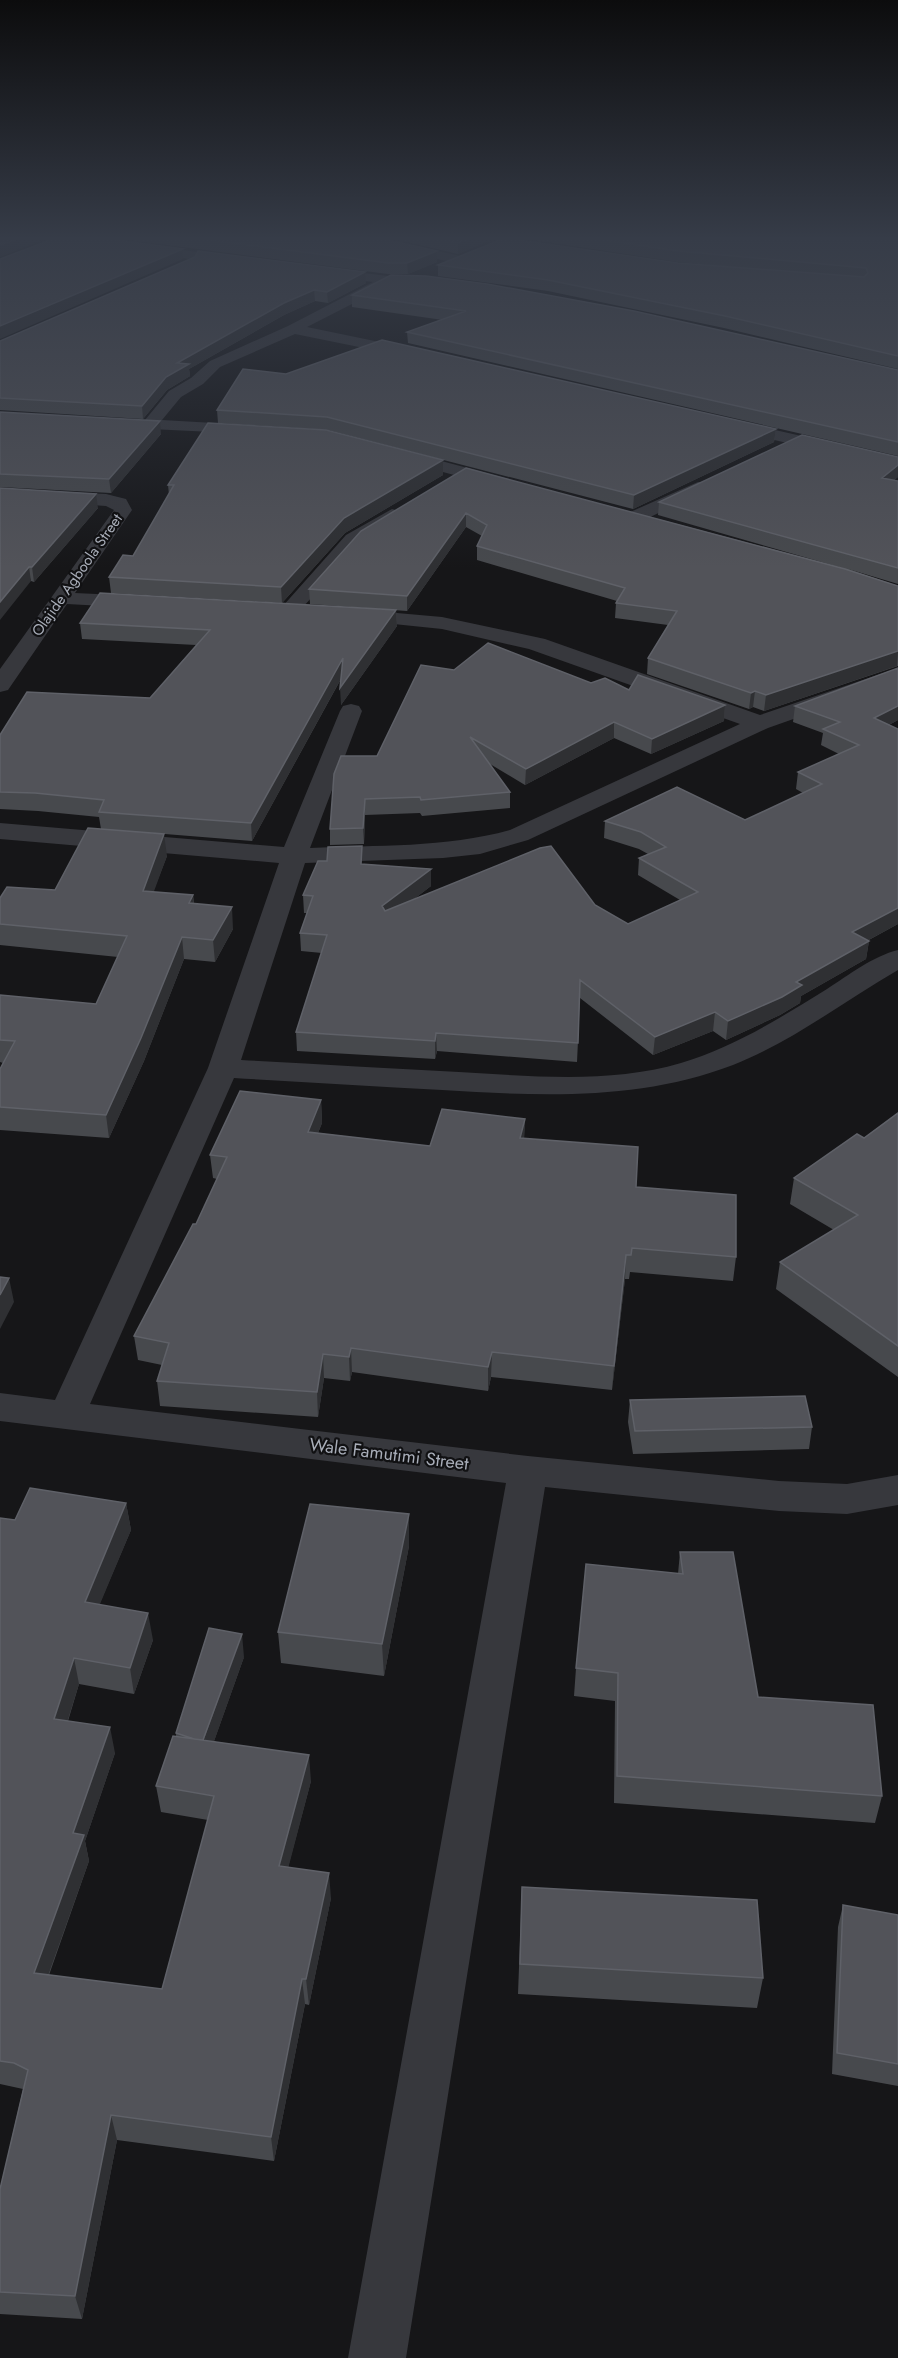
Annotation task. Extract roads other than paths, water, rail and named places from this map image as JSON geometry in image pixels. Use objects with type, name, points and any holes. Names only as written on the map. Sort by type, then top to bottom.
[{"type":"street","points":[[149,425],[175,394],[197,381],[215,364],[251,348]]},
{"type":"street","points":[[395,348],[433,357]]},
{"type":"street","points":[[92,422],[271,432]]},
{"type":"street","points":[[717,422],[898,463]]},
{"type":"street","points":[[776,450],[798,440]]},
{"type":"street","points":[[387,451],[520,488]]},
{"type":"street","points":[[444,484],[463,473]]},
{"type":"street","points":[[658,524],[629,516],[711,481]]},
{"type":"street","name":"Olajide Agboola Street","points":[[0,494],[106,500],[119,503],[123,510],[0,685]]},
{"type":"street","points":[[290,611],[353,539],[407,506]]},
{"type":"street","points":[[62,598],[164,604]]},
{"type":"street","points":[[267,610],[312,613]]},
{"type":"street","points":[[334,614],[442,623],[537,644],[760,723]]},
{"type":"street","points":[[0,831],[294,856],[443,850],[480,846],[519,835],[760,723],[898,675]]},
{"type":"street","points":[[67,1414],[224,1068],[294,856],[351,711]]},
{"type":"street","points":[[224,1068],[557,1087],[628,1084],[681,1072],[724,1058],[764,1038],[898,958]]},
{"type":"street","name":"Wale Famutimi Street","points":[[0,1407],[528,1471],[778,1496],[847,1499],[898,1490]]},
{"type":"street","points":[[377,2358],[528,1471]]}]
